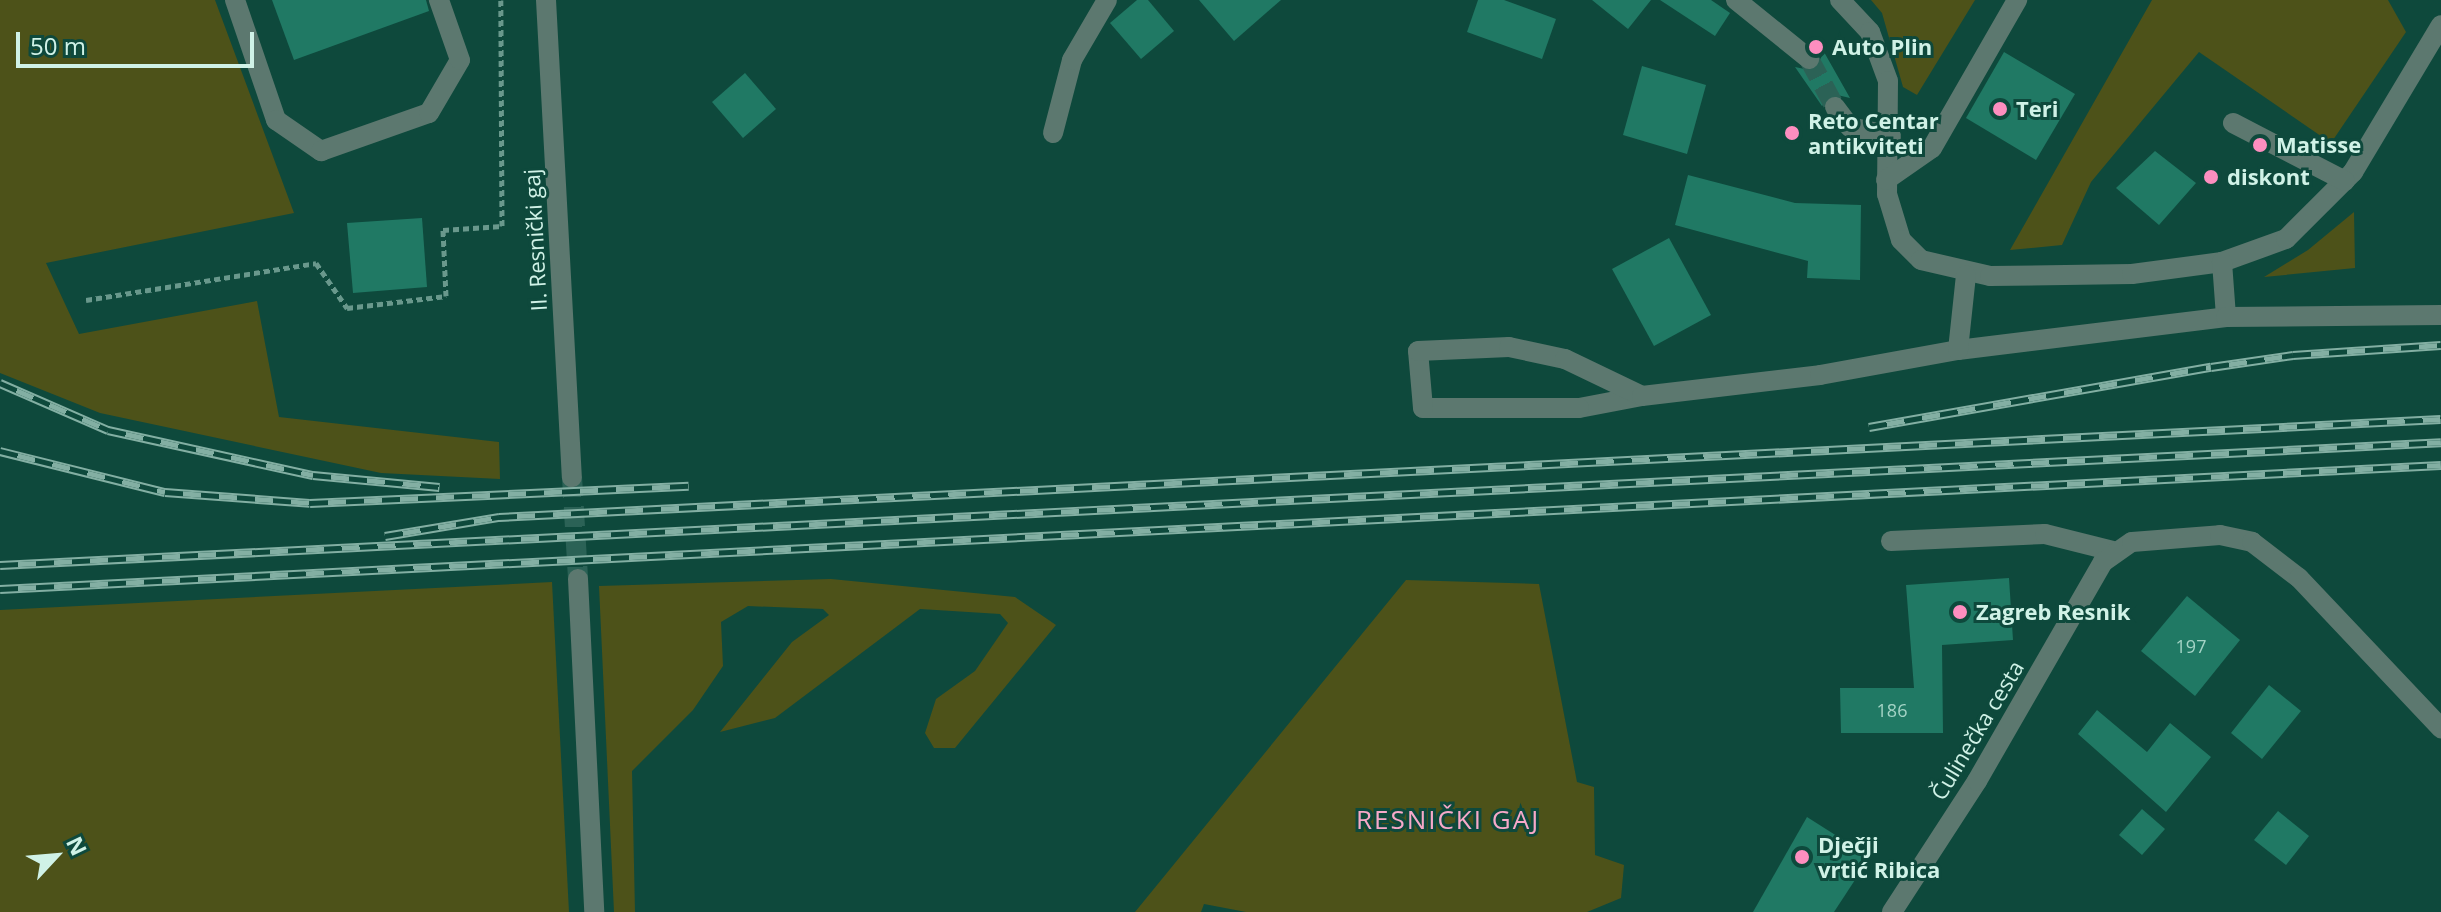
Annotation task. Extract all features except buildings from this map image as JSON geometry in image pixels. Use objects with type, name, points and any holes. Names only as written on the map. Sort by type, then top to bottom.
[{"type":"street","points":[[235,0],[276,120],[321,151],[429,113],[460,60],[439,0]]},
{"type":"street","name":"II. Resnički gaj","points":[[546,0],[572,477]]},
{"type":"street","points":[[1053,133],[1072,60],[1107,0]]},
{"type":"street","points":[[1736,0],[1809,59]]},
{"type":"street","points":[[1840,0],[1870,32],[1881,57],[1892,105],[1886,180],[1891,219],[1901,240],[1921,260],[1966,275],[2132,274],[2222,262],[2286,239],[2345,181],[2441,25]]},
{"type":"street","points":[[1886,180],[1932,148],[2017,0]]},
{"type":"street","points":[[1835,107],[1850,127],[1891,136]]},
{"type":"street","points":[[2233,123],[2345,181]]},
{"type":"street","points":[[2222,262],[2226,317]]},
{"type":"street","points":[[1958,350],[1966,275]]},
{"type":"street","points":[[1642,396],[1565,359],[1509,347],[1418,351],[1423,408],[1579,408],[1642,396],[1820,375],[1958,350],[2226,317],[2441,315]]},
{"type":"street","points":[[1891,541],[2045,534],[2113,551],[2132,542],[2220,535],[2252,542],[2299,578],[2441,728]]},
{"type":"street","name":"Čulinečka cesta","points":[[1892,912],[2113,551]]},
{"type":"street","points":[[578,579],[594,912]]},
{"type":"path","points":[[86,300],[316,263],[347,308],[446,296],[443,230],[502,226],[501,0]]},
{"type":"green space","points":[[0,0],[215,0],[294,213],[46,263],[79,334],[257,301],[279,417],[499,442],[500,479],[381,473],[100,413],[0,373]]},
{"type":"green space","points":[[1871,0],[1975,0],[1917,95],[1903,87],[1882,13]]},
{"type":"green space","points":[[2152,0],[2388,0],[2406,32],[2331,143],[2199,52],[2091,182],[2062,245],[2010,250]]},
{"type":"green space","points":[[2354,212],[2355,268],[2264,277],[2308,250]]},
{"type":"green space","points":[[831,579],[1015,597],[1056,625],[955,748],[934,748],[925,733],[936,699],[975,671],[1008,623],[1000,614],[920,609],[775,718],[720,732],[792,642],[829,615],[823,609],[748,606],[721,622],[723,666],[693,710],[632,771],[635,912],[614,912],[599,586]]},
{"type":"green space","points":[[1406,580],[1539,584],[1577,782],[1594,787],[1595,855],[1624,865],[1621,898],[1587,912],[1246,912],[1204,904],[1201,912],[1135,912]]},
{"type":"green space","points":[[552,582],[569,912],[0,912],[0,610]]},
{"type":"tunnel","points":[[1809,59],[1835,107]]},
{"type":"tunnel","points":[[572,477],[578,579]]},
{"type":"railway","points":[[1869,427],[2293,355],[2441,345]]},
{"type":"railway","points":[[0,383],[108,430],[313,475],[439,487]]},
{"type":"railway","points":[[385,536],[499,517],[2441,419]]},
{"type":"railway","points":[[0,565],[2441,442]]},
{"type":"railway","points":[[0,451],[165,492],[310,503],[689,486]]},
{"type":"railway","points":[[0,589],[2441,465]]},
{"type":"place","name":"Auto Plin","points":[[1816,47]]},
{"type":"place","name":"Teri","points":[[2000,109]]},
{"type":"place","name":"Reto Centar antikviteti","points":[[1792,133]]},
{"type":"place","name":"Matisse","points":[[2260,145]]},
{"type":"place","name":"diskont","points":[[2211,177]]},
{"type":"place","name":"Zagreb Resnik","points":[[1960,612]]},
{"type":"place","name":"Dječji vrtić Ribica","points":[[1802,857]]},
{"type":"district","name":"RESNIČKI GAJ","points":[[1448,820]]}]
